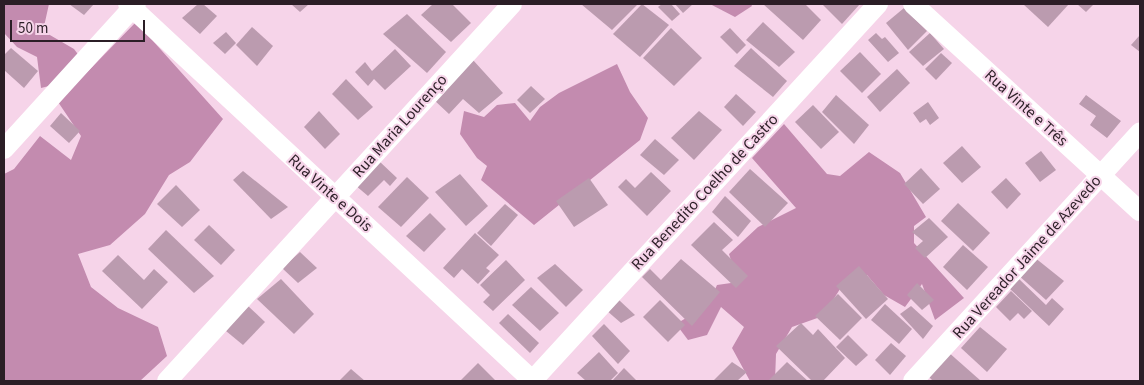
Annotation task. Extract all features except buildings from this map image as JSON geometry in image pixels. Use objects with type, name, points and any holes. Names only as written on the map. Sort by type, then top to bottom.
[{"type":"street","name":"Rua Maria Lourenço","points":[[167,381],[512,4]]},
{"type":"street","name":"Rua Benedito Coelho de Castro","points":[[532,381],[878,4]]},
{"type":"street","name":"Rua Vinte e Três","points":[[913,4],[1140,211]]},
{"type":"street","name":"Rua Vinte e Dois","points":[[132,5],[334,198],[429,281],[532,381]]},
{"type":"street","points":[[4,149],[132,5]]},
{"type":"street","name":"Rua Vereador Jaime de Azevedo","points":[[913,381],[1140,132]]},
{"type":"shaded area","points":[[4,4],[49,4],[43,31],[74,49],[80,57],[57,84],[41,88],[37,57],[17,47],[4,33]]},
{"type":"shaded area","points":[[710,4],[751,4],[752,6],[735,17]]},
{"type":"shaded area","points":[[136,22],[223,119],[190,162],[169,175],[145,214],[110,245],[78,254],[91,287],[118,308],[158,327],[167,356],[140,381],[4,381],[4,174],[14,169],[40,136],[71,160],[81,136],[58,102]]},
{"type":"shaded area","points":[[617,64],[630,92],[648,118],[640,140],[534,225],[481,180],[487,166],[477,158],[460,134],[464,111],[484,117],[497,105],[515,103],[530,121],[540,107],[559,93]]},
{"type":"shaded area","points":[[784,124],[827,174],[840,176],[869,152],[900,173],[926,217],[914,226],[914,243],[964,298],[935,320],[922,284],[905,307],[884,295],[867,275],[840,289],[823,316],[792,327],[776,354],[775,381],[750,381],[732,348],[744,327],[721,307],[707,335],[688,340],[676,324],[708,305],[717,285],[738,282],[729,254],[758,227],[796,208],[752,158]]}]
